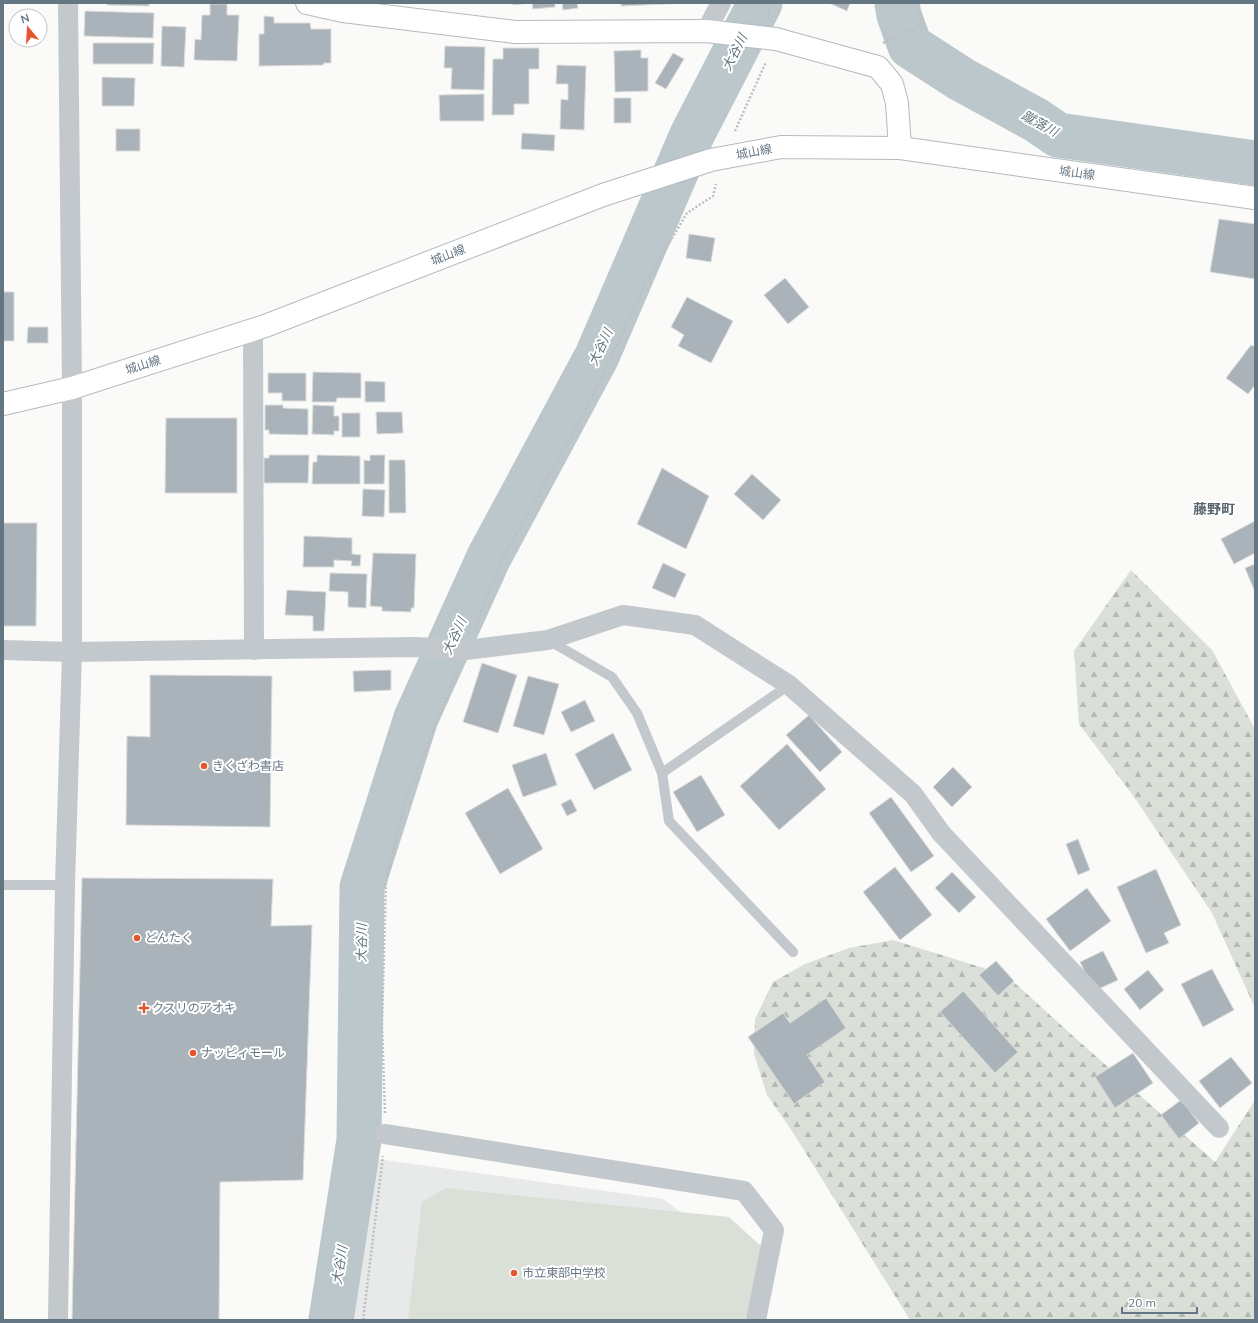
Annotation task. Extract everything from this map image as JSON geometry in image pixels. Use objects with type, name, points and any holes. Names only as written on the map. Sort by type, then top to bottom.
[{"type":"main road","points":[[307,3],[344,12],[400,11],[515,32],[714,33],[776,39],[878,67],[892,84],[896,104],[900,148]]},
{"type":"main road","name":"城山線","points":[[3,404],[72,388],[253,330],[603,195],[651,179],[712,160],[781,147],[900,148],[1255,198]]},
{"type":"street","points":[[58,1320],[65,885],[72,652],[72,388],[68,3]]},
{"type":"street","points":[[714,33],[721,3]]},
{"type":"street","points":[[253,330],[254,650]]},
{"type":"street","points":[[3,650],[72,652],[416,647],[462,650],[548,640],[623,615],[695,625],[789,685],[913,794],[941,833],[1219,1128]]},
{"type":"street","points":[[385,1134],[744,1191],[774,1230],[756,1320]]},
{"type":"lane","points":[[548,640],[612,678],[637,713],[662,773],[670,821],[793,952]]},
{"type":"lane","points":[[662,773],[789,685]]},
{"type":"lane","points":[[3,885],[65,885]]},
{"type":"path","points":[[884,42],[922,25],[917,3]]},
{"type":"path","points":[[363,1320],[385,1134],[382,1024],[386,881],[406,798],[462,650],[500,565],[591,400],[646,282],[686,213],[713,196],[712,160],[776,39]]},
{"type":"shaded area","name":"市立東部中学校","points":[[356,1156],[663,1199],[699,1226],[673,1320],[335,1320]]},
{"type":"green space","points":[[1131,570],[1212,650],[1255,729],[1255,1008],[1212,913],[1132,794],[1079,724],[1074,651]]},
{"type":"green space","points":[[893,940],[1006,975],[1215,1162],[1255,1100],[1255,1320],[910,1320],[792,1131],[767,1095],[754,1054],[755,1019],[773,982],[805,964],[849,948]]},
{"type":"green space","name":"市立東部中学校","points":[[445,1188],[729,1217],[763,1248],[746,1320],[408,1320],[422,1202]]},
{"type":"building","points":[[107,3],[149,3],[149,6],[107,5]]},
{"type":"building","points":[[513,3],[530,3],[513,5]]},
{"type":"building","points":[[532,3],[555,3],[555,7],[533,9]]},
{"type":"building","points":[[562,3],[577,3],[578,8],[563,10]]},
{"type":"building","points":[[621,3],[688,3],[621,6]]},
{"type":"building","points":[[829,3],[850,3],[847,11]]},
{"type":"building","points":[[210,4],[227,4],[227,15],[239,15],[237,61],[194,60],[195,39],[201,40],[202,15],[210,15]]},
{"type":"building","points":[[85,11],[154,13],[153,38],[84,36]]},
{"type":"building","points":[[264,16],[274,17],[274,23],[310,23],[311,29],[331,29],[331,63],[324,63],[323,65],[259,66],[259,34],[264,34]]},
{"type":"building","points":[[162,26],[186,27],[184,67],[161,66]]},
{"type":"building","points":[[93,43],[154,43],[153,64],[93,64]]},
{"type":"building","points":[[445,46],[485,47],[484,90],[451,89],[452,68],[444,68]]},
{"type":"building","points":[[503,48],[539,48],[539,69],[529,69],[529,104],[514,104],[514,115],[492,115],[493,59],[503,59]]},
{"type":"building","points":[[641,50],[641,58],[648,58],[648,91],[615,92],[614,51]]},
{"type":"building","points":[[673,53],[684,59],[666,89],[655,83]]},
{"type":"building","points":[[557,65],[586,66],[584,130],[560,129],[561,99],[568,100],[568,84],[556,84]]},
{"type":"building","points":[[102,77],[135,78],[134,106],[102,106]]},
{"type":"building","points":[[484,94],[484,121],[440,121],[439,95]]},
{"type":"building","points":[[614,98],[631,98],[631,123],[614,123]]},
{"type":"building","points":[[116,129],[140,129],[140,151],[116,151]]},
{"type":"building","points":[[522,133],[555,135],[554,151],[521,149]]},
{"type":"building","points":[[1219,219],[1255,224],[1255,279],[1210,272]]},
{"type":"building","points":[[689,234],[715,238],[711,262],[686,258]]},
{"type":"building","points":[[785,278],[809,307],[788,324],[764,295]]},
{"type":"building","points":[[3,292],[14,292],[14,341],[3,341]]},
{"type":"building","points":[[687,297],[733,321],[711,363],[678,346],[684,335],[671,327]]},
{"type":"building","points":[[28,327],[48,327],[48,343],[27,343]]},
{"type":"building","points":[[1251,345],[1255,347],[1255,385],[1248,394],[1226,378]]},
{"type":"building","points":[[313,372],[361,373],[361,398],[337,398],[336,402],[312,402]]},
{"type":"building","points":[[268,373],[306,373],[306,401],[282,401],[282,393],[268,393]]},
{"type":"building","points":[[365,381],[385,382],[385,402],[365,402]]},
{"type":"building","points":[[265,405],[283,405],[283,408],[308,409],[308,435],[269,434],[269,430],[265,430]]},
{"type":"building","points":[[313,405],[334,406],[334,416],[339,416],[339,431],[334,431],[334,435],[312,434]]},
{"type":"building","points":[[376,412],[402,412],[403,433],[377,434]]},
{"type":"building","points":[[342,413],[360,413],[360,437],[342,437]]},
{"type":"building","points":[[166,418],[237,418],[237,493],[165,493]]},
{"type":"building","points":[[269,455],[309,455],[308,483],[264,483],[264,458],[269,458]]},
{"type":"building","points":[[317,455],[360,456],[360,484],[312,484],[313,462],[317,462]]},
{"type":"building","points":[[370,455],[385,455],[384,484],[364,484],[364,460],[370,461]]},
{"type":"building","points":[[389,460],[405,460],[406,513],[389,513]]},
{"type":"building","points":[[662,468],[709,496],[686,549],[637,524]]},
{"type":"building","points":[[752,474],[781,500],[763,520],[734,494]]},
{"type":"building","points":[[363,489],[385,490],[384,517],[362,516]]},
{"type":"building","points":[[1255,521],[1255,553],[1234,564],[1221,539]]},
{"type":"building","points":[[3,523],[37,523],[36,626],[3,626]]},
{"type":"building","points":[[304,536],[352,538],[352,554],[361,555],[360,566],[351,566],[352,561],[334,560],[334,567],[303,567]]},
{"type":"building","points":[[373,553],[416,554],[414,608],[411,608],[411,612],[382,611],[382,607],[370,606]]},
{"type":"building","points":[[663,563],[686,574],[675,598],[652,588]]},
{"type":"building","points":[[1255,564],[1255,592],[1245,568]]},
{"type":"building","points":[[330,573],[367,574],[366,608],[348,607],[348,592],[329,591]]},
{"type":"building","points":[[287,590],[326,592],[324,631],[313,631],[313,616],[285,615]]},
{"type":"building","points":[[482,663],[517,675],[498,733],[463,722]]},
{"type":"building","points":[[391,670],[391,690],[354,692],[353,671]]},
{"type":"building","points":[[150,675],[272,676],[270,827],[126,825],[127,736],[150,737]]},
{"type":"building","points":[[528,676],[559,684],[544,735],[513,726]]},
{"type":"building","points":[[585,700],[595,721],[571,732],[561,712]]},
{"type":"building","points":[[809,715],[842,752],[820,772],[786,735]]},
{"type":"building","points":[[613,733],[632,770],[594,790],[575,754]]},
{"type":"building","points":[[787,744],[826,789],[779,830],[740,786]]},
{"type":"building","points":[[546,753],[557,785],[523,797],[512,765]]},
{"type":"building","points":[[953,767],[972,787],[952,807],[933,787]]},
{"type":"building","points":[[701,775],[725,815],[697,832],[673,792]]},
{"type":"building","points":[[508,788],[543,849],[500,874],[465,813]]},
{"type":"building","points":[[891,797],[934,856],[911,872],[869,813]]},
{"type":"building","points":[[571,799],[577,811],[567,816],[561,804]]},
{"type":"building","points":[[1078,839],[1090,870],[1078,875],[1066,844]]},
{"type":"building","points":[[895,867],[932,915],[900,940],[863,892]]},
{"type":"building","points":[[1156,869],[1181,925],[1164,933],[1169,943],[1146,953],[1117,887]]},
{"type":"building","points":[[952,872],[976,897],[959,913],[935,888]]},
{"type":"building","name":"ナッピィモール","points":[[82,878],[273,879],[271,926],[312,925],[303,1180],[220,1182],[219,1320],[72,1320]]},
{"type":"building","points":[[1087,888],[1111,921],[1070,951],[1046,919]]},
{"type":"building","points":[[1103,951],[1118,980],[1094,991],[1080,962]]},
{"type":"building","points":[[996,961],[1014,981],[998,996],[979,975]]},
{"type":"building","points":[[1212,969],[1234,1010],[1203,1027],[1181,984]]},
{"type":"building","points":[[1148,970],[1164,990],[1140,1010],[1124,989]]},
{"type":"building","points":[[963,991],[1018,1052],[995,1073],[940,1012]]},
{"type":"building","points":[[826,998],[846,1028],[807,1055],[825,1082],[794,1104],[748,1037],[783,1013],[790,1023]]},
{"type":"building","points":[[1133,1053],[1153,1083],[1115,1108],[1095,1077]]},
{"type":"building","points":[[1231,1057],[1252,1083],[1220,1108],[1199,1081]]},
{"type":"building","points":[[1181,1100],[1199,1123],[1179,1139],[1161,1115]]},
{"type":"waterway","name":"大谷川","points":[[331,1320],[359,1140],[362,887],[416,718],[489,557],[597,356],[692,135],[760,3]]},
{"type":"waterway","name":"蹴落川","points":[[897,3],[899,15],[910,46],[961,79],[1036,120],[1058,135],[1255,163]]},
{"type":"place","name":"きくざわ書店","points":[[204,766]]},
{"type":"place","name":"どんたく","points":[[137,938]]},
{"type":"place","name":"クスリのアオキ","points":[[144,1008]]},
{"type":"place","name":"ナッピィモール","points":[[193,1053]]},
{"type":"place","name":"市立東部中学校","points":[[514,1273]]},
{"type":"district","name":"藤野町","points":[[1214,509]]}]
